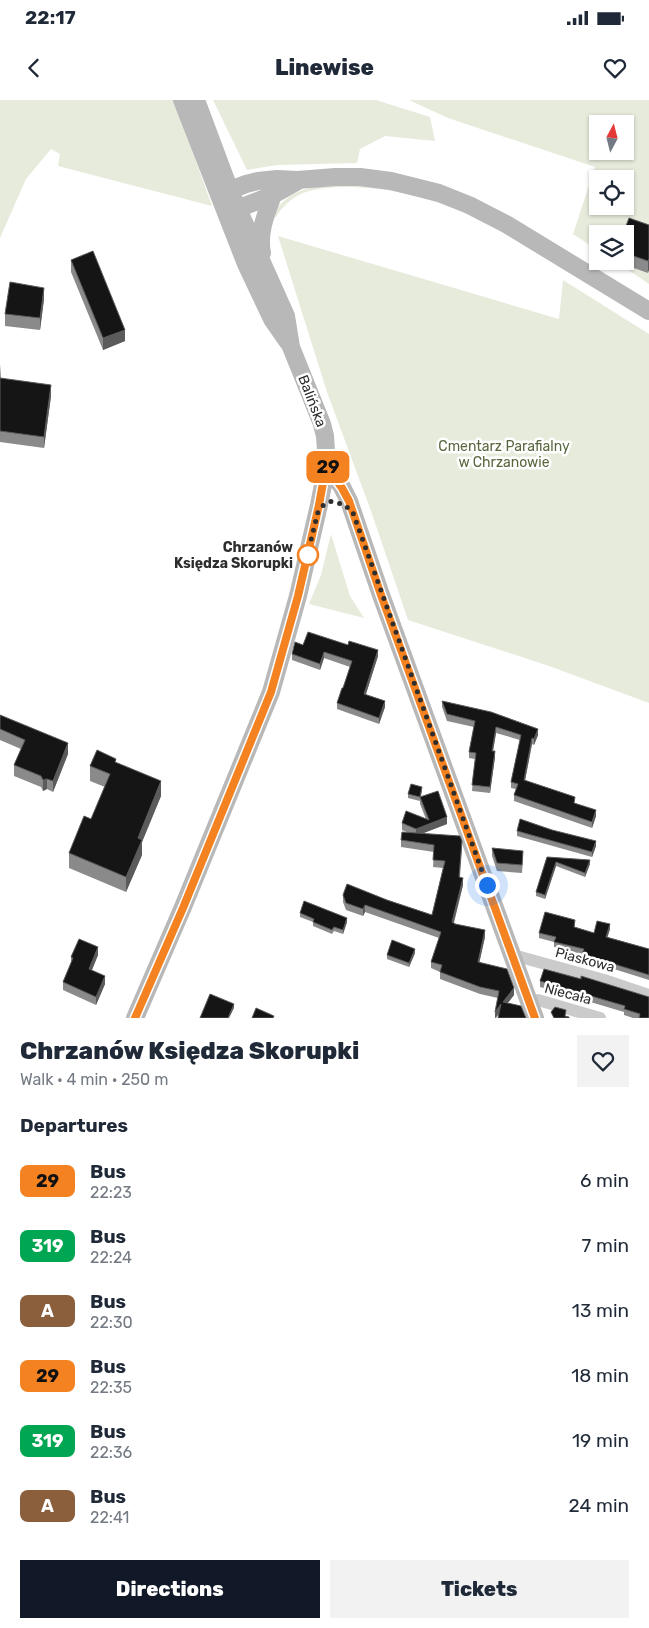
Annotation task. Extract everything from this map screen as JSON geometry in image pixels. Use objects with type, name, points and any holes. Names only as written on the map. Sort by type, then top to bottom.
[{"type":"main road","name":"Balińska","points":[[182,100],[225,193],[239,208],[286,316],[291,347]]},
{"type":"main road","name":"Balińska","points":[[196,100],[225,193]]},
{"type":"main road","points":[[225,193],[258,182],[277,179],[298,180],[335,177],[368,178],[400,183],[439,193],[506,224],[649,312]]},
{"type":"main road","points":[[239,208],[274,195],[298,180]]},
{"type":"main road","points":[[265,268],[261,233],[274,195]]},
{"type":"main road","name":"Balińska","points":[[135,1018],[183,908],[271,692],[298,596],[318,512],[326,466],[325,436],[322,424],[291,347],[272,319],[246,264],[239,208]]},
{"type":"main road","points":[[326,466],[342,488],[352,510],[532,1010]]},
{"type":"main road","points":[[318,512],[322,506],[332,501],[352,510]]},
{"type":"street","name":"Piaskowa","points":[[513,956],[604,980],[649,995]]},
{"type":"street","name":"Niecała","points":[[532,1010],[538,1000],[600,1018]]},
{"type":"green space","points":[[0,100],[174,100],[212,206],[58,166],[60,154],[51,149],[26,179],[0,238]]},
{"type":"green space","points":[[213,100],[376,100],[430,117],[435,141],[385,136],[360,149],[357,163],[277,165],[247,170]]},
{"type":"green space","points":[[409,100],[649,100],[649,284],[628,270],[634,270],[634,225],[589,225],[589,245],[573,234],[589,185],[589,215],[634,215],[634,170],[594,170],[595,167],[448,118]]},
{"type":"green space","points":[[346,184],[416,192],[482,219],[416,196],[377,189],[348,187],[309,191],[290,201],[276,217],[272,216],[286,199],[295,193],[313,188]]},
{"type":"green space","name":"Cmentarz Parafialny w Chrzanowie","points":[[278,236],[559,319],[563,280],[649,334],[649,703],[549,666],[408,620],[371,511],[327,392]]},
{"type":"green space","points":[[331,534],[350,596],[364,618],[309,604],[321,575]]},
{"type":"building","points":[[629,218],[649,225],[648,261],[634,256],[634,225],[626,225]]},
{"type":"building","points":[[93,251],[125,330],[103,338],[71,260]]},
{"type":"building","points":[[10,282],[44,288],[40,318],[5,314]]},
{"type":"building","points":[[0,378],[51,385],[44,437],[0,431]]},
{"type":"building","points":[[308,632],[348,645],[349,641],[378,650],[364,694],[385,701],[379,718],[337,703],[352,661],[324,652],[320,664],[292,654],[295,642],[303,645]]},
{"type":"building","points":[[442,701],[491,712],[538,729],[534,739],[532,738],[524,780],[575,797],[574,803],[596,810],[592,822],[514,795],[518,784],[511,782],[521,735],[496,727],[492,751],[495,751],[490,787],[472,785],[476,753],[469,752],[475,721],[447,714]]},
{"type":"building","points":[[0,715],[68,743],[53,781],[43,780],[41,776],[14,765],[25,740],[0,729]]},
{"type":"building","points":[[97,750],[116,759],[115,762],[161,781],[138,838],[142,840],[126,877],[69,853],[84,816],[91,819],[110,774],[90,766]]},
{"type":"building","points":[[411,784],[422,787],[420,797],[408,794]]},
{"type":"building","points":[[438,791],[447,817],[416,829],[402,823],[406,811],[429,820],[420,797]]},
{"type":"building","points":[[520,819],[552,830],[596,841],[592,852],[517,831]]},
{"type":"building","points":[[402,832],[460,836],[462,841],[459,877],[463,878],[452,922],[485,930],[478,962],[507,969],[514,988],[503,1002],[521,1006],[526,1018],[498,1018],[501,1004],[495,1012],[499,991],[480,987],[440,972],[442,965],[431,962],[441,932],[365,905],[363,909],[346,903],[343,895],[347,884],[432,915],[445,861],[433,860],[434,845],[401,840]]},
{"type":"building","points":[[492,848],[523,851],[522,865],[497,863]]},
{"type":"building","points":[[547,857],[590,860],[585,873],[556,862],[545,895],[536,892]]},
{"type":"building","points":[[304,901],[347,918],[343,930],[334,927],[332,930],[313,922],[314,919],[300,913]]},
{"type":"building","points":[[545,912],[575,920],[574,927],[594,933],[597,921],[610,924],[606,937],[649,949],[649,975],[582,954],[584,949],[554,942],[556,937],[539,933]]},
{"type":"building","points":[[79,939],[98,947],[89,969],[105,976],[96,997],[63,982]]},
{"type":"building","points":[[392,940],[415,949],[409,963],[387,955]]},
{"type":"building","points":[[544,969],[581,979],[581,976],[649,997],[649,1018],[639,1018],[640,1014],[624,1009],[625,1006],[540,981]]},
{"type":"building","points":[[210,994],[234,1004],[228,1018],[200,1018]]},
{"type":"building","points":[[555,1007],[566,1010],[565,1016],[569,1018],[554,1018],[551,1012]]},
{"type":"building","points":[[256,1008],[274,1016],[273,1018],[252,1018]]},
{"type":"bus line","name":"29","points":[[135,1018],[183,908],[271,692],[298,596],[326,466],[349,501],[381,595],[535,1018]]},
{"type":"place","name":"Chrzanów Księdza Skorupki","points":[[308,555]]},
{"type":"route","points":[[308,555],[306,560],[318,512],[322,506],[332,501],[352,510],[381,595],[487,885]]}]
